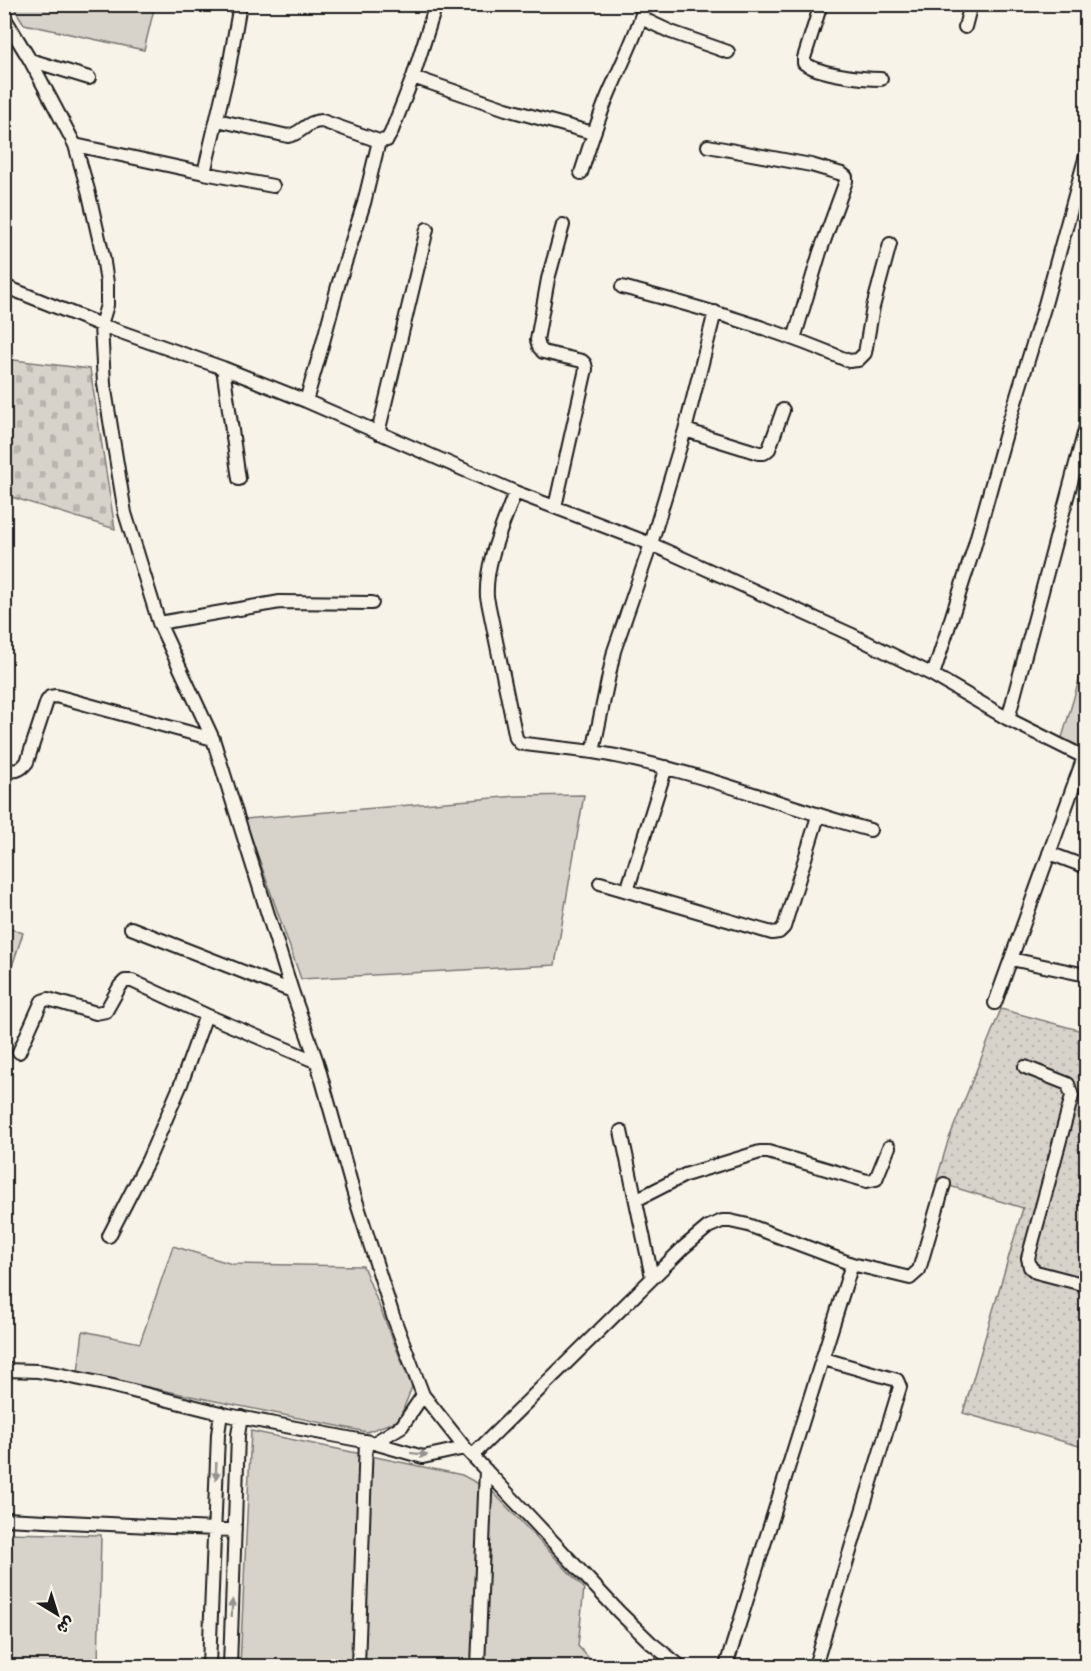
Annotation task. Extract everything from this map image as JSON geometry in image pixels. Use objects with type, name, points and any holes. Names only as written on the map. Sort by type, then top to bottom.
[{"type":"street","points":[[204,173],[240,4]]},
{"type":"street","points":[[581,173],[593,132],[613,82],[629,51],[645,4]]},
{"type":"street","points":[[821,4],[804,63],[852,78],[881,79]]},
{"type":"street","points":[[965,27],[971,4]]},
{"type":"street","points":[[217,120],[288,136],[294,135],[308,124],[322,121],[383,142],[389,137],[413,77],[433,14]]},
{"type":"street","points":[[4,17],[30,60],[75,145],[88,190],[107,283],[107,305],[101,325],[104,384],[125,513],[159,623],[213,739],[292,992],[317,1062],[361,1216],[393,1316],[423,1395],[469,1452],[619,1612],[651,1643],[680,1666]]},
{"type":"street","points":[[641,18],[671,32],[728,52]]},
{"type":"street","points":[[30,60],[89,78]]},
{"type":"street","points":[[413,77],[506,109],[593,132]]},
{"type":"street","points":[[306,401],[364,203],[379,141]]},
{"type":"street","points":[[75,145],[273,186]]},
{"type":"street","points":[[708,146],[811,165],[846,177],[820,252],[794,339]]},
{"type":"street","points":[[933,675],[973,551],[1086,155]]},
{"type":"street","points":[[555,507],[586,369],[582,361],[543,352],[537,340],[548,279],[563,225]]},
{"type":"street","points":[[378,433],[427,229]]},
{"type":"street","points":[[622,286],[715,312],[849,361],[858,360],[865,353],[873,307],[890,244]]},
{"type":"street","points":[[4,286],[101,325],[223,368],[306,401],[515,492],[651,544],[850,634],[933,675],[1008,719],[1085,758],[995,1003]]},
{"type":"street","points":[[593,752],[614,651],[651,544],[686,430],[715,312]]},
{"type":"street","points":[[223,368],[239,479]]},
{"type":"street","points":[[686,430],[764,453],[769,449],[783,410]]},
{"type":"street","points":[[1008,719],[1086,426]]},
{"type":"street","points":[[515,492],[489,564],[486,584],[516,738],[520,743],[630,758],[870,830]]},
{"type":"street","points":[[159,623],[279,602],[372,603]]},
{"type":"street","points":[[4,769],[14,771],[22,768],[27,762],[47,701],[56,696],[213,739]]},
{"type":"street","points":[[627,891],[666,767]]},
{"type":"street","points":[[600,883],[772,933],[779,932],[784,927],[818,816]]},
{"type":"street","points":[[1049,853],[1086,867]]},
{"type":"street","points":[[131,928],[292,992]]},
{"type":"street","points":[[1011,959],[1086,975]]},
{"type":"street","points":[[19,1052],[42,1001],[48,999],[96,1013],[102,1012],[106,1011],[120,986],[125,981],[132,981],[317,1062]]},
{"type":"street","points":[[109,1236],[148,1160],[181,1084],[206,1015]]},
{"type":"street","points":[[1024,1067],[1068,1084],[1072,1095],[1028,1258],[1030,1267],[1036,1272],[1086,1285]]},
{"type":"street","points":[[621,1131],[652,1277]]},
{"type":"street","points":[[636,1200],[685,1174],[760,1152],[768,1152],[872,1181],[876,1179],[889,1147]]},
{"type":"street","points":[[4,1370],[38,1371],[62,1375],[221,1413],[370,1442],[423,1456],[469,1452],[652,1277],[699,1234],[715,1224],[730,1221],[852,1264],[910,1278],[919,1270],[944,1184]]},
{"type":"street","points":[[726,1666],[852,1264]]},
{"type":"street","points":[[815,1666],[900,1386],[897,1380],[824,1359]]},
{"type":"street","points":[[370,1442],[402,1426],[423,1395]]},
{"type":"street","points":[[208,1666],[218,1434],[221,1413]]},
{"type":"street","points":[[230,1666],[238,1435],[241,1417]]},
{"type":"street","points":[[358,1666],[370,1442]]},
{"type":"street","points":[[478,1666],[486,1470]]},
{"type":"street","points":[[4,1519],[235,1530]]},
{"type":"green space","points":[[12,5],[155,5],[144,50],[24,24]]},
{"type":"green space","points":[[5,359],[90,369],[115,529],[5,495]]},
{"type":"green space","points":[[1086,657],[1086,753],[1061,741]]},
{"type":"green space","points":[[584,795],[555,965],[301,979],[245,819],[517,796]]},
{"type":"green space","points":[[4,927],[23,933],[5,988]]},
{"type":"green space","points":[[1001,1009],[1086,1032],[1086,1448],[963,1413],[1023,1208],[936,1182],[948,1141]]},
{"type":"green space","points":[[173,1246],[232,1264],[363,1266],[412,1387],[399,1420],[367,1432],[78,1373],[83,1331],[140,1343]]},
{"type":"green space","points":[[251,1431],[462,1475],[492,1491],[584,1588],[578,1646],[596,1666],[240,1666]]},
{"type":"green space","points":[[5,1533],[101,1535],[98,1666],[5,1666]]}]
